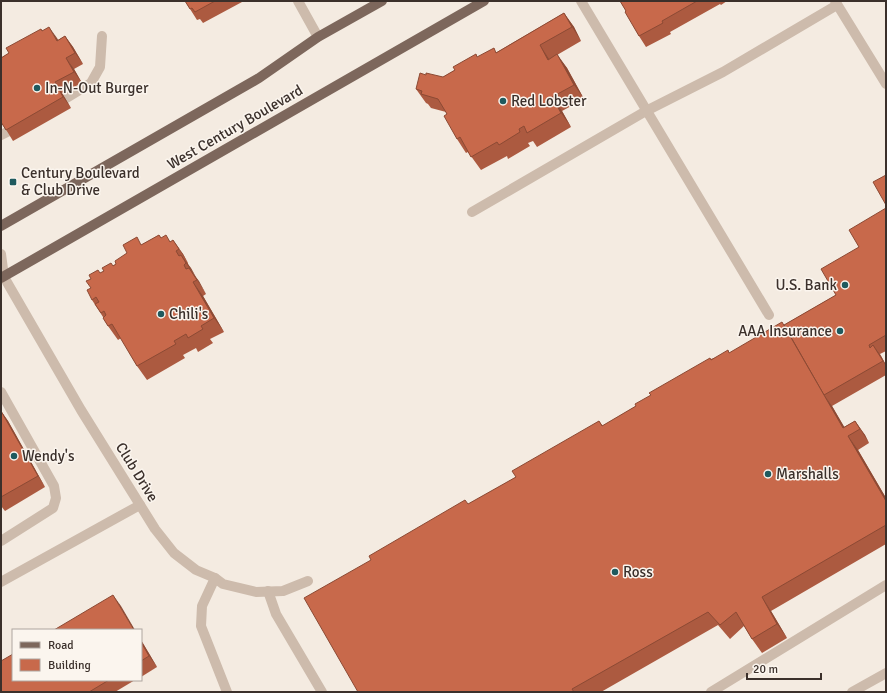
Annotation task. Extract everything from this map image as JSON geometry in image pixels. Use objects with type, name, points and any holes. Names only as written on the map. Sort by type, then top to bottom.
[{"type":"main road","name":"West Century Boulevard","points":[[1,226],[259,78],[318,37],[382,1]]},
{"type":"main road","name":"West Century Boulevard","points":[[2,277],[484,1]]},
{"type":"street","points":[[298,1],[318,37]]},
{"type":"street","points":[[581,1],[769,315]]},
{"type":"street","points":[[472,212],[646,110],[723,72],[836,3],[886,84]]},
{"type":"street","points":[[47,110],[90,83],[100,67],[102,36]]},
{"type":"street","points":[[1,135],[27,121]]},
{"type":"street","name":"Club Drive","points":[[1,254],[2,277],[81,410],[140,505],[155,529],[174,553],[196,570],[215,578],[223,584],[256,592],[282,591],[308,580]]},
{"type":"street","points":[[1,392],[54,486],[56,498],[53,508],[1,541]]},
{"type":"street","points":[[1,582],[140,505]]},
{"type":"street","points":[[215,578],[202,606],[201,626],[227,692]]},
{"type":"street","points":[[712,692],[886,585]]},
{"type":"street","points":[[268,591],[276,614],[322,692]]},
{"type":"street","points":[[852,692],[886,672]]},
{"type":"building","points":[[185,1],[215,1],[195,12],[192,8],[190,9]]},
{"type":"building","points":[[620,1],[697,1],[662,21],[663,23],[639,36]]},
{"type":"building","name":"Red Lobster","points":[[564,13],[572,27],[540,45],[548,60],[557,54],[574,85],[552,97],[561,113],[527,133],[524,126],[519,129],[520,132],[499,145],[497,142],[471,157],[460,137],[457,139],[444,116],[447,114],[438,99],[421,94],[422,91],[416,89],[420,73],[443,77],[455,70],[453,67],[476,54],[477,57],[494,48],[496,53]]},
{"type":"building","name":"In-N-Out Burger","points":[[49,27],[57,41],[65,36],[75,53],[66,58],[74,72],[55,82],[63,97],[6,130],[1,122],[1,58],[9,53],[6,48],[41,29],[42,31]]},
{"type":"building","points":[[886,175],[886,205],[873,182]]},
{"type":"building","points":[[886,208],[886,335],[869,345],[870,348],[873,345],[883,361],[824,395],[784,325],[836,295],[821,269],[859,247],[849,230]]},
{"type":"building","name":"Chili's","points":[[159,235],[161,238],[166,235],[170,242],[173,240],[179,249],[176,251],[179,256],[181,255],[186,263],[184,265],[186,269],[189,268],[197,280],[193,282],[214,318],[201,326],[203,329],[188,338],[186,334],[174,341],[176,344],[137,366],[112,324],[108,326],[103,318],[106,315],[104,311],[101,313],[95,304],[99,302],[96,297],[92,300],[87,290],[91,288],[86,281],[91,279],[89,275],[98,270],[100,273],[104,271],[102,268],[111,263],[113,266],[116,264],[115,261],[127,253],[123,245],[137,237],[141,245]]},
{"type":"building","points":[[782,322],[843,428],[855,421],[860,429],[848,436],[886,501],[886,525],[762,597],[777,624],[752,639],[736,612],[720,625],[708,612],[572,689],[574,692],[358,692],[304,598],[371,560],[369,556],[465,500],[468,504],[516,477],[512,471],[599,421],[602,426],[636,406],[635,404],[651,395],[649,393],[710,358],[711,360],[728,350],[729,353]]},
{"type":"building","name":"Wendy's","points":[[1,411],[38,476],[1,497]]},
{"type":"building","points":[[113,595],[133,629],[56,629]]},
{"type":"building","points":[[142,644],[149,656],[142,660]]},
{"type":"building","points":[[12,655],[12,681],[107,681],[89,692],[1,692],[1,661]]},
{"type":"place","name":"In-N-Out Burger","points":[[37,88]]},
{"type":"place","name":"Red Lobster","points":[[503,101]]},
{"type":"place","name":"Century Boulevard & Club Drive","points":[[13,182]]},
{"type":"place","name":"U.S. Bank","points":[[845,285]]},
{"type":"place","name":"Chili's","points":[[161,314]]},
{"type":"place","name":"AAA Insurance","points":[[840,331]]},
{"type":"place","name":"Wendy's","points":[[14,456]]},
{"type":"place","name":"Marshalls","points":[[768,474]]},
{"type":"place","name":"Ross","points":[[615,572]]}]
